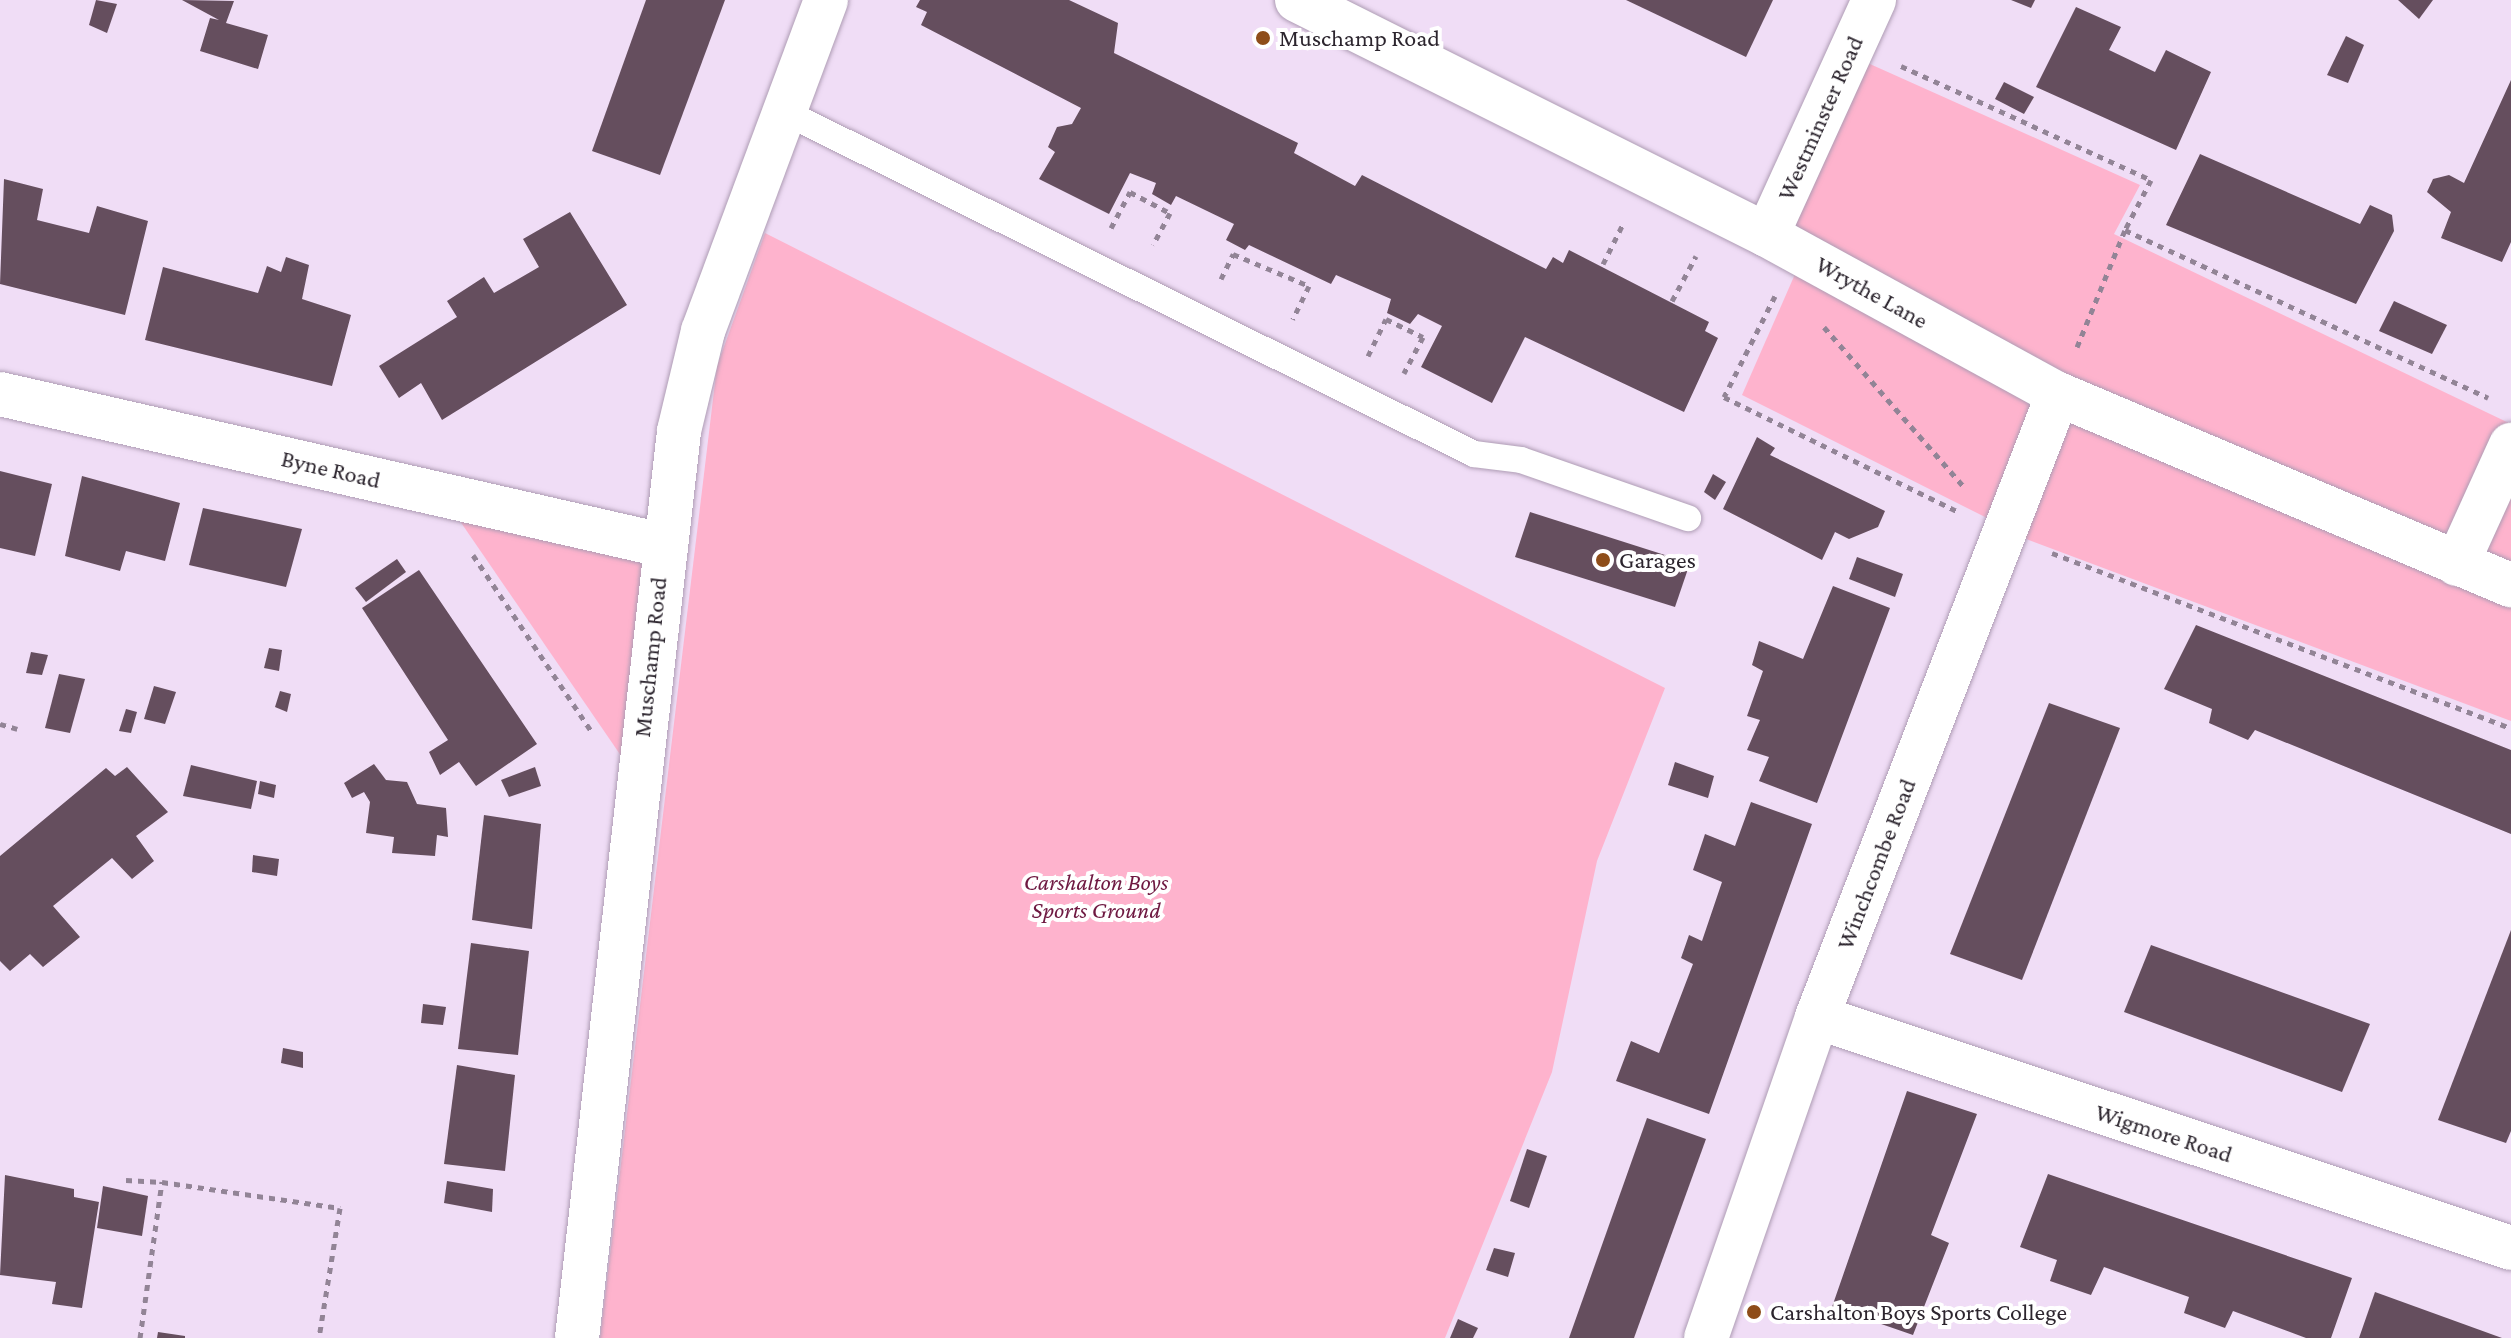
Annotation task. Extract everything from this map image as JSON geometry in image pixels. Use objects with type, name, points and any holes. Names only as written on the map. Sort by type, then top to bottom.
[{"type":"street","name":"Muschamp Road","points":[[577,1338],[662,545],[703,331],[826,0]]},
{"type":"street","name":"Wrythe Lane","points":[[1297,0],[1781,243],[2058,394],[2511,585]]},
{"type":"street","name":"Westminster Road","points":[[1781,243],[1853,44],[1874,0]]},
{"type":"street","name":"Byne Road","points":[[0,394],[662,545]]},
{"type":"street","name":"Winchcombe Road","points":[[1706,1338],[1817,1017],[2058,394]]},
{"type":"street","points":[[2457,564],[2511,445]]},
{"type":"street","name":"Wigmore Road","points":[[1817,1017],[2511,1248]]},
{"type":"lane","points":[[785,112],[1474,454],[1521,460],[1688,518]]},
{"type":"path","points":[[1853,44],[2151,180],[2125,230],[2058,394]]},
{"type":"path","points":[[1092,264],[1130,192],[1170,213],[1132,285]]},
{"type":"path","points":[[2125,230],[2497,402]]},
{"type":"path","points":[[1781,243],[1724,397],[2004,534],[2511,728]]},
{"type":"path","points":[[1200,319],[1233,254],[1309,286],[1276,356]]},
{"type":"path","points":[[1349,392],[1386,319],[1423,337],[1385,410]]},
{"type":"path","points":[[1821,322],[2004,534]]},
{"type":"path","points":[[434,493],[533,650],[636,792]]},
{"type":"path","points":[[0,724],[17,729]]},
{"type":"path","points":[[126,1180],[162,1182],[340,1208],[319,1338]]},
{"type":"path","points":[[140,1338],[162,1182]]},
{"type":"green space","points":[[1861,60],[2140,185],[2114,234],[2511,424],[2511,579],[2070,386],[1779,230]]},
{"type":"green space","name":"Carshalton Boys Sports Ground","points":[[765,233],[1665,688],[1597,861],[1552,1072],[1445,1338],[600,1338],[717,366]]},
{"type":"green space","points":[[1799,265],[2052,397],[2003,526],[1742,395]]},
{"type":"green space","points":[[2060,399],[2511,590],[2511,721],[2005,531]]},
{"type":"green space","points":[[451,508],[648,557],[628,766]]},
{"type":"building","points":[[96,0],[117,4],[107,33],[89,25]]},
{"type":"building","points":[[182,0],[234,1],[226,23],[268,35],[258,69],[200,51],[210,18],[219,20]]},
{"type":"building","points":[[646,0],[725,0],[660,175],[592,151]]},
{"type":"building","points":[[920,0],[1069,0],[1118,23],[1114,53],[1298,143],[1294,153],[1355,186],[1362,175],[1546,269],[1553,257],[1563,263],[1569,250],[1709,322],[1705,331],[1718,338],[1684,412],[1525,337],[1492,403],[1421,367],[1442,326],[1418,314],[1410,324],[1387,313],[1391,299],[1336,275],[1331,284],[1249,245],[1245,250],[1226,240],[1234,224],[1176,196],[1171,205],[1152,194],[1156,183],[1130,173],[1109,214],[1039,179],[1055,152],[1048,147],[1057,127],[1072,124],[1081,108],[921,25],[927,12],[916,7]]},
{"type":"building","points":[[1626,0],[1773,0],[1746,57]]},
{"type":"building","points":[[2011,0],[2035,0],[2031,8]]},
{"type":"building","points":[[2398,0],[2433,0],[2419,19]]},
{"type":"building","points":[[2076,7],[2121,27],[2109,50],[2155,72],[2166,50],[2211,72],[2176,150],[2036,87]]},
{"type":"building","points":[[2346,36],[2364,45],[2348,83],[2327,75]]},
{"type":"building","points":[[2511,80],[2511,242],[2502,262],[2441,238],[2451,212],[2427,192],[2433,179],[2449,175],[2464,183]]},
{"type":"building","points":[[2004,82],[2034,97],[2024,114],[1995,99]]},
{"type":"building","points":[[2200,154],[2360,224],[2370,205],[2392,215],[2394,231],[2356,304],[2166,225]]},
{"type":"building","points":[[4,179],[43,189],[37,220],[89,233],[97,206],[148,221],[125,315],[0,284]]},
{"type":"building","points":[[570,212],[627,305],[442,420],[421,383],[399,398],[379,366],[457,317],[447,301],[484,277],[494,293],[539,267],[523,239]]},
{"type":"building","points":[[286,257],[309,265],[302,299],[351,315],[332,386],[145,340],[163,267],[258,293],[267,266],[281,272]]},
{"type":"building","points":[[2394,301],[2447,325],[2432,354],[2379,331]]},
{"type":"building","points":[[1757,437],[1775,448],[1770,455],[1885,511],[1878,527],[1849,539],[1835,532],[1822,560],[1723,509]]},
{"type":"building","points":[[0,471],[52,484],[35,556],[0,548]]},
{"type":"building","points":[[1713,474],[1726,482],[1715,500],[1704,492]]},
{"type":"building","points":[[82,476],[180,503],[165,561],[126,551],[120,571],[65,556]]},
{"type":"building","points":[[203,508],[302,529],[286,587],[189,565]]},
{"type":"building","name":"Garages","points":[[1530,512],[1690,563],[1675,607],[1515,557]]},
{"type":"building","points":[[1857,557],[1903,574],[1895,597],[1849,579]]},
{"type":"building","points":[[397,559],[406,572],[366,602],[355,588]]},
{"type":"building","points":[[419,570],[537,744],[476,786],[459,762],[440,775],[429,752],[448,740],[362,608]]},
{"type":"building","points":[[1833,586],[1890,608],[1817,803],[1759,781],[1769,757],[1747,750],[1760,720],[1747,716],[1763,671],[1752,665],[1759,641],[1803,659]]},
{"type":"building","points":[[2196,625],[2511,750],[2511,834],[2255,730],[2248,740],[2209,723],[2212,709],[2164,689]]},
{"type":"building","points":[[269,648],[282,650],[279,671],[264,668]]},
{"type":"building","points":[[31,652],[48,655],[42,675],[26,673]]},
{"type":"building","points":[[59,674],[85,679],[70,733],[45,728]]},
{"type":"building","points":[[154,686],[176,692],[165,724],[144,719]]},
{"type":"building","points":[[280,691],[291,694],[287,712],[275,707]]},
{"type":"building","points":[[2049,703],[2120,728],[2022,980],[1950,954]]},
{"type":"building","points":[[126,709],[137,712],[131,733],[119,731]]},
{"type":"building","points":[[1675,762],[1714,776],[1708,798],[1668,785]]},
{"type":"building","points":[[374,764],[386,780],[407,782],[417,804],[446,808],[448,837],[437,835],[435,856],[392,853],[394,837],[366,833],[370,802],[364,792],[352,798],[344,783]]},
{"type":"building","points":[[191,765],[257,781],[251,809],[183,796]]},
{"type":"building","points":[[127,767],[168,812],[136,836],[154,861],[132,879],[112,858],[53,906],[80,937],[43,967],[30,954],[10,971],[0,961],[0,856],[106,768],[115,776]]},
{"type":"building","points":[[535,767],[541,786],[509,797],[501,780]]},
{"type":"building","points":[[260,781],[276,785],[274,798],[258,794]]},
{"type":"building","points":[[1751,802],[1812,824],[1709,1114],[1616,1081],[1631,1041],[1659,1053],[1693,964],[1681,958],[1689,935],[1702,941],[1722,882],[1693,870],[1705,834],[1735,846]]},
{"type":"building","points":[[484,815],[541,824],[532,929],[472,920]]},
{"type":"building","points":[[253,855],[279,859],[277,876],[252,872]]},
{"type":"building","points":[[2511,930],[2511,1131],[2506,1143],[2438,1120]]},
{"type":"building","points":[[471,943],[529,951],[518,1055],[458,1049]]},
{"type":"building","points":[[2151,945],[2370,1024],[2342,1092],[2124,1012]]},
{"type":"building","points":[[423,1004],[446,1007],[443,1025],[421,1023]]},
{"type":"building","points":[[283,1048],[303,1052],[303,1068],[281,1063]]},
{"type":"building","points":[[457,1065],[515,1075],[505,1171],[444,1164]]},
{"type":"building","points":[[1907,1091],[1977,1114],[1931,1235],[1949,1243],[1913,1335],[1832,1307]]},
{"type":"building","points":[[1647,1118],[1706,1139],[1634,1338],[1569,1338]]},
{"type":"building","points":[[1527,1149],[1547,1156],[1529,1208],[1510,1201]]},
{"type":"building","points":[[2048,1174],[2352,1278],[2331,1338],[2306,1338],[2233,1311],[2225,1328],[2184,1313],[2189,1297],[2104,1267],[2091,1295],[2050,1281],[2057,1260],[2020,1247]]},
{"type":"building","points":[[5,1175],[74,1189],[74,1197],[99,1202],[82,1308],[52,1304],[56,1282],[0,1275]]},
{"type":"building","points":[[447,1181],[493,1189],[492,1212],[444,1203]]},
{"type":"building","points":[[103,1186],[148,1196],[142,1236],[97,1228]]},
{"type":"building","points":[[1494,1248],[1515,1253],[1508,1277],[1486,1270]]},
{"type":"building","points":[[2375,1292],[2502,1338],[2359,1338]]},
{"type":"building","points":[[1458,1319],[1478,1328],[1473,1338],[1450,1338]]},
{"type":"building","points":[[158,1332],[185,1336],[185,1338],[157,1338]]},
{"type":"place","name":"Muschamp Road","points":[[1263,38]]},
{"type":"place","name":"Garages","points":[[1603,560]]},
{"type":"place","name":"Carshalton Boys Sports College","points":[[1754,1312]]}]
